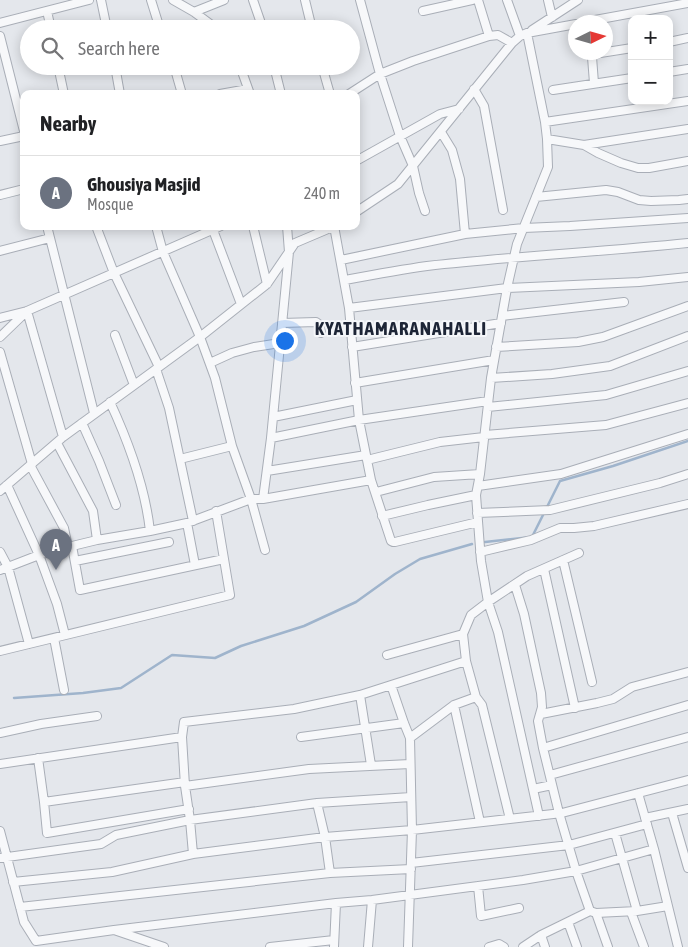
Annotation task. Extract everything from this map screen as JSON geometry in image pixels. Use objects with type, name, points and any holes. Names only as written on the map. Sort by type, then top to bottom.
[{"type":"street","points":[[0,23],[89,0]]},
{"type":"street","points":[[101,0],[105,20]]},
{"type":"street","points":[[151,0],[157,20]]},
{"type":"street","points":[[173,0],[205,20]]},
{"type":"street","points":[[194,12],[224,0]]},
{"type":"street","points":[[253,0],[260,20]]},
{"type":"street","points":[[305,0],[310,20]]},
{"type":"street","points":[[360,0],[380,74],[400,136],[413,166],[425,211]]},
{"type":"street","points":[[423,11],[472,0]]},
{"type":"street","points":[[478,0],[489,36]]},
{"type":"street","points":[[507,0],[523,34],[546,122],[548,166],[517,244],[507,288],[491,378],[476,495],[480,552],[488,602],[498,632],[539,816]]},
{"type":"street","points":[[548,0],[552,17]]},
{"type":"street","points":[[360,209],[398,184],[512,42],[578,0]]},
{"type":"street","points":[[613,17],[688,3]]},
{"type":"street","points":[[47,11],[49,20]]},
{"type":"street","points":[[523,34],[568,26]]},
{"type":"street","points":[[355,90],[380,74],[489,36],[498,35],[512,42]]},
{"type":"street","points":[[0,36],[20,115]]},
{"type":"street","points":[[673,41],[688,38]]},
{"type":"street","points":[[594,83],[592,57],[594,54],[628,49]]},
{"type":"street","points":[[673,71],[688,69]]},
{"type":"street","points":[[60,75],[63,90]]},
{"type":"street","points":[[117,75],[119,90]]},
{"type":"street","points":[[177,75],[181,90]]},
{"type":"street","points":[[243,75],[248,90]]},
{"type":"street","points":[[276,75],[280,90]]},
{"type":"street","points":[[325,75],[329,90]]},
{"type":"street","points":[[553,90],[628,79]]},
{"type":"street","points":[[474,89],[484,106],[503,210]]},
{"type":"street","points":[[546,122],[688,101]]},
{"type":"street","points":[[360,159],[440,114],[459,109]]},
{"type":"street","points":[[548,139],[584,145],[688,129]]},
{"type":"street","points":[[441,132],[452,150],[460,179],[465,234]]},
{"type":"street","points":[[0,141],[20,137]]},
{"type":"street","points":[[584,145],[598,153],[638,168],[649,168],[688,161]]},
{"type":"street","points":[[0,195],[20,190]]},
{"type":"street","points":[[536,197],[606,190],[618,192],[639,200],[688,199]]},
{"type":"street","points":[[341,260],[465,234],[524,228],[688,218]]},
{"type":"street","points":[[48,230],[94,414]]},
{"type":"street","points":[[98,230],[114,273],[158,368],[180,459],[195,565]]},
{"type":"street","points":[[157,230],[163,252],[210,363],[232,446],[251,499],[265,550]]},
{"type":"street","points":[[0,318],[27,311],[212,230]]},
{"type":"street","points":[[217,230],[241,304]]},
{"type":"street","points":[[254,230],[267,284]]},
{"type":"street","points":[[262,500],[271,438],[289,252],[287,230]]},
{"type":"street","points":[[0,491],[60,440],[200,337],[267,284],[295,243],[325,230]]},
{"type":"street","points":[[335,230],[349,308],[359,420],[371,480],[392,542],[478,518],[550,510],[660,483],[688,474]]},
{"type":"street","points":[[0,251],[50,238]]},
{"type":"street","points":[[344,280],[425,266],[688,243]]},
{"type":"street","points":[[349,308],[507,288],[639,282],[688,276]]},
{"type":"street","points":[[352,347],[501,319],[624,302]]},
{"type":"street","points":[[496,347],[578,342],[603,337],[688,306]]},
{"type":"street","points":[[0,337],[27,311]]},
{"type":"street","points":[[27,311],[60,440],[93,511],[97,540]]},
{"type":"street","points":[[282,323],[316,322],[320,325],[321,333]]},
{"type":"street","points":[[115,334],[134,385]]},
{"type":"street","points":[[491,378],[552,374],[610,366],[688,336]]},
{"type":"street","points":[[210,363],[232,353],[280,343]]},
{"type":"street","points":[[0,352],[31,465],[64,528],[75,561],[80,590],[224,559]]},
{"type":"street","points":[[355,383],[494,360]]},
{"type":"street","points":[[271,438],[359,420],[488,404],[606,395],[688,371]]},
{"type":"street","points":[[273,417],[357,400]]},
{"type":"street","points":[[110,402],[126,437],[143,491],[150,531]]},
{"type":"street","points":[[267,471],[367,457],[440,442],[484,436],[606,425],[688,403]]},
{"type":"street","points":[[82,423],[116,505]]},
{"type":"street","points":[[478,486],[561,474],[688,434]]},
{"type":"street","points":[[180,459],[232,446]]},
{"type":"street","points":[[376,492],[434,477],[480,474]]},
{"type":"street","points":[[4,568],[70,546],[190,522],[251,499],[262,500],[371,480]]},
{"type":"street","points":[[7,485],[39,556],[57,604],[65,635]]},
{"type":"street","points":[[382,516],[476,495]]},
{"type":"street","points":[[480,552],[531,540],[560,528],[594,526],[688,504]]},
{"type":"street","points":[[0,651],[230,595],[216,512]]},
{"type":"street","points":[[75,561],[169,542]]},
{"type":"street","points":[[0,552],[29,644]]},
{"type":"street","points":[[510,819],[482,705],[476,697],[466,661],[463,634],[471,615],[488,602],[527,576],[579,552]]},
{"type":"street","points":[[564,560],[592,682]]},
{"type":"street","points":[[544,568],[575,708]]},
{"type":"street","points":[[515,585],[524,614],[541,693],[542,707],[538,721],[559,814],[576,871],[608,947]]},
{"type":"street","points":[[387,655],[463,634]]},
{"type":"street","points":[[54,638],[64,690]]},
{"type":"street","points":[[194,854],[185,784],[182,737],[184,722],[294,709],[360,695],[466,661]]},
{"type":"street","points":[[541,714],[613,699],[632,687],[688,672]]},
{"type":"street","points":[[391,685],[410,738],[412,830],[408,947]]},
{"type":"street","points":[[360,695],[371,765]]},
{"type":"street","points":[[410,738],[454,706],[476,697]]},
{"type":"street","points":[[543,748],[688,705]]},
{"type":"street","points":[[454,706],[480,822]]},
{"type":"street","points":[[0,734],[41,724],[97,716]]},
{"type":"street","points":[[301,737],[404,723]]},
{"type":"street","points":[[0,764],[182,737]]},
{"type":"street","points":[[550,775],[688,738]]},
{"type":"street","points":[[38,758],[47,833],[189,809]]},
{"type":"street","points":[[44,802],[309,769],[410,764]]},
{"type":"street","points":[[13,882],[112,872],[194,854],[325,837],[412,830],[559,814],[688,780]]},
{"type":"street","points":[[533,789],[552,785]]},
{"type":"street","points":[[638,793],[678,947]]},
{"type":"street","points":[[3,857],[101,844],[116,835],[190,820],[317,803],[411,797]]},
{"type":"street","points":[[317,803],[325,837],[330,873]]},
{"type":"street","points":[[20,907],[411,866],[569,845],[615,833],[646,821],[688,809]]},
{"type":"street","points":[[672,813],[688,868]]},
{"type":"street","points":[[0,831],[3,857],[13,882],[24,922],[38,944],[114,930],[478,886],[576,871],[622,857],[654,850]]},
{"type":"street","points":[[615,833],[644,947]]},
{"type":"street","points":[[478,886],[481,916],[519,908]]},
{"type":"street","points":[[368,947],[372,900]]},
{"type":"street","points":[[270,947],[334,943],[336,903]]},
{"type":"street","points":[[523,947],[541,935],[593,912],[634,912],[668,906]]},
{"type":"street","points":[[568,922],[577,947]]},
{"type":"street","points":[[114,930],[164,947]]},
{"type":"street","points":[[541,935],[545,947]]},
{"type":"street","points":[[489,947],[499,944],[504,947]]},
{"type":"waterway","points":[[485,542],[532,537],[560,481],[688,441]]},
{"type":"waterway","points":[[14,698],[121,688],[172,655],[215,658],[241,646],[304,626],[356,602],[420,559],[472,544]]},
{"type":"place","name":"Ghousiya Masjid","points":[[56,570]]},
{"type":"district","name":"KYATHAMARANAHALLI","points":[[401,328]]}]
